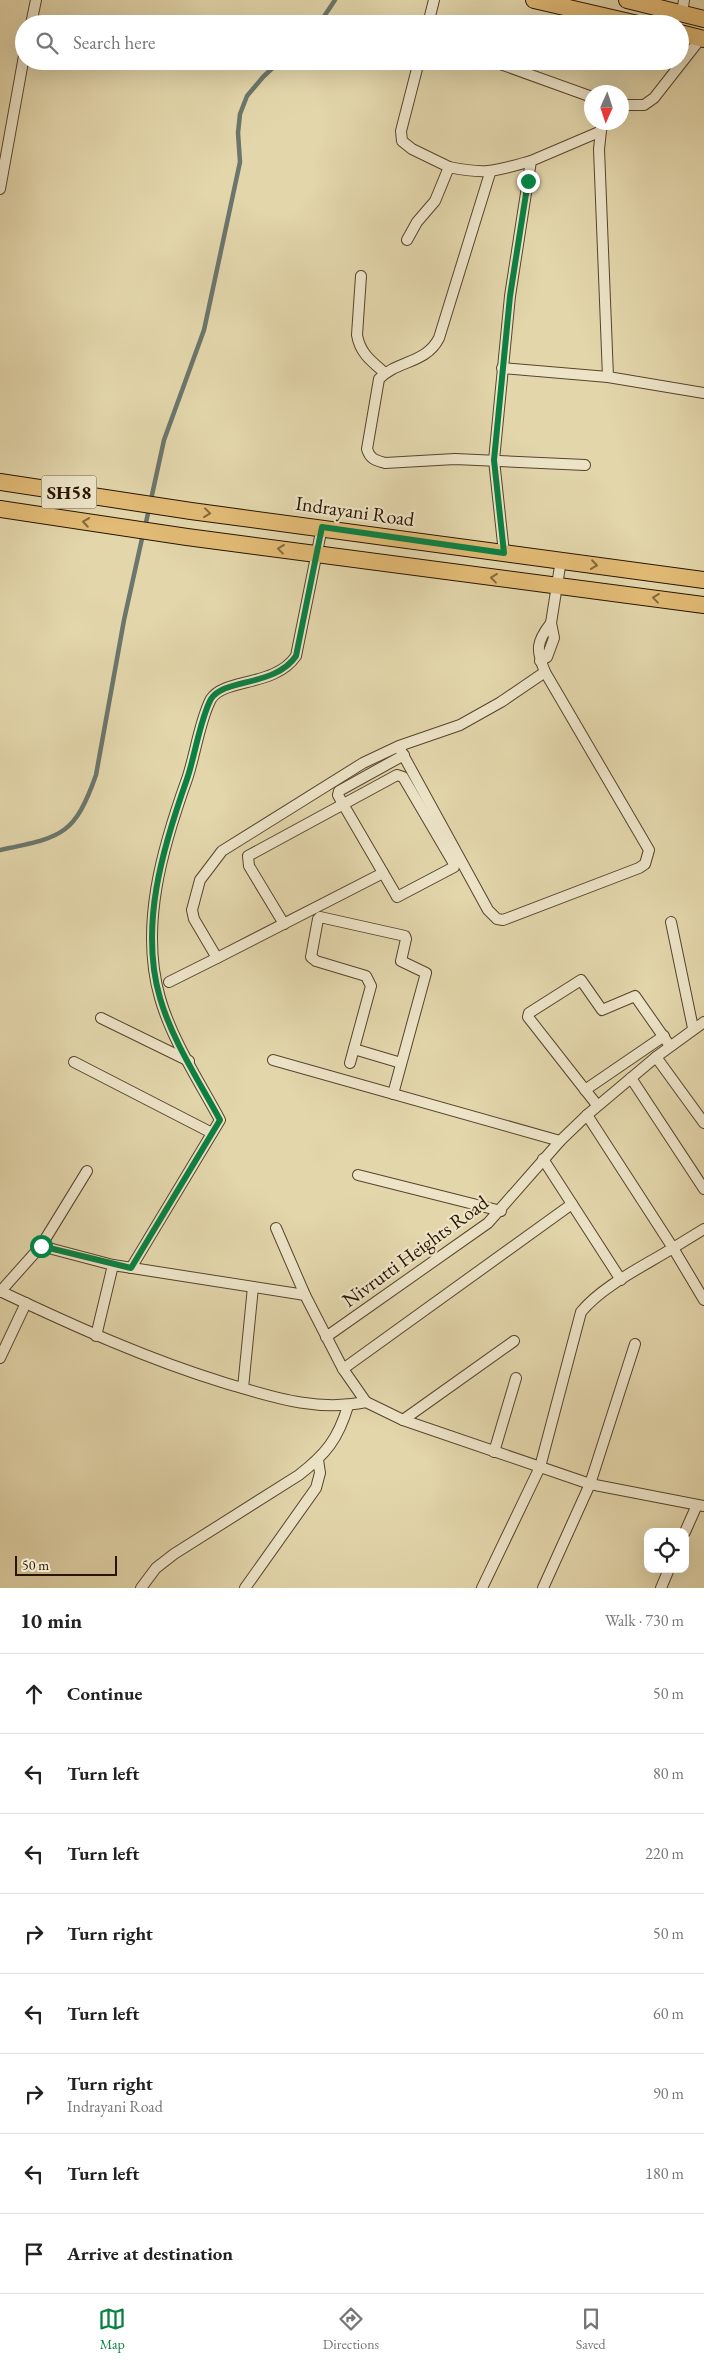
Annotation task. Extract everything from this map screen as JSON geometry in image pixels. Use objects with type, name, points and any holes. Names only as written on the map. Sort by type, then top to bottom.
[{"type":"main road","points":[[534,0],[599,15]]},
{"type":"main road","points":[[627,0],[683,7],[704,19]]},
{"type":"main road","points":[[689,35],[702,38]]},
{"type":"main road","name":"Indrayani Road","points":[[0,482],[159,506],[704,580]]},
{"type":"main road","name":"SH58","points":[[0,509],[153,532],[704,605]]},
{"type":"street","points":[[33,15],[36,0]]},
{"type":"street","points":[[430,15],[434,0]]},
{"type":"street","points":[[689,54],[702,38]]},
{"type":"street","points":[[0,189],[21,70]]},
{"type":"street","points":[[417,70],[401,131],[402,140],[412,149],[449,167],[472,172],[490,173],[531,161],[595,130]]},
{"type":"street","points":[[517,70],[584,94]]},
{"type":"street","points":[[629,105],[644,105],[654,98],[676,70]]},
{"type":"street","points":[[601,130],[608,377]]},
{"type":"street","points":[[504,553],[494,460],[502,368],[517,247],[531,161]]},
{"type":"street","points":[[407,240],[417,222],[435,201],[449,167]]},
{"type":"street","points":[[490,173],[456,287],[434,348],[426,356],[385,373],[379,379],[366,449],[369,456],[385,463],[455,459],[585,465]]},
{"type":"street","points":[[361,276],[358,344],[368,359],[385,373]]},
{"type":"street","points":[[502,368],[608,377],[704,393]]},
{"type":"street","points":[[131,1268],[220,1120],[166,1016],[159,997],[155,973],[152,926],[169,831],[194,759],[212,698],[222,690],[279,673],[296,656],[322,527]]},
{"type":"street","points":[[398,746],[488,910],[497,919],[503,920],[639,868],[645,864],[649,850],[540,661],[547,657],[554,638],[551,623],[561,560]]},
{"type":"street","points":[[217,958],[194,920],[192,910],[200,880],[222,851],[364,763],[398,746],[460,725],[501,702],[545,672]]},
{"type":"street","points":[[284,924],[249,866],[247,858],[342,804],[397,775],[402,775],[454,866],[399,897],[342,804],[338,795],[339,791],[404,756]]},
{"type":"street","points":[[170,982],[383,873]]},
{"type":"street","points":[[350,1063],[370,990],[370,982],[366,976],[316,961],[311,957],[318,919],[320,917],[404,936],[406,939],[401,961],[426,973],[393,1094]]},
{"type":"street","points":[[671,922],[693,1028]]},
{"type":"street","points":[[597,1106],[528,1018],[529,1013],[581,980],[602,1010],[635,996],[670,1046]]},
{"type":"street","points":[[101,1018],[189,1061]]},
{"type":"street","name":"Nivrutti Heights Road","points":[[326,1337],[488,1223],[501,1211],[560,1141],[587,1115],[656,1057],[693,1028],[704,1022]]},
{"type":"street","points":[[585,1090],[664,1036]]},
{"type":"street","points":[[354,1049],[401,1063]]},
{"type":"street","points":[[656,1057],[704,1123]]},
{"type":"street","points":[[273,1060],[560,1141]]},
{"type":"street","points":[[74,1062],[212,1133]]},
{"type":"street","points":[[631,1078],[704,1189]]},
{"type":"street","points":[[587,1115],[704,1300]]},
{"type":"street","points":[[544,1159],[621,1280]]},
{"type":"street","points":[[86,1170],[41,1246],[0,1292],[96,1336],[176,1368],[296,1403],[320,1406],[348,1406],[366,1402]]},
{"type":"street","points":[[358,1175],[501,1211]]},
{"type":"street","points":[[343,1369],[572,1204]]},
{"type":"street","points":[[276,1228],[305,1295],[326,1337],[343,1369],[366,1402],[403,1420],[590,1484],[700,1506],[687,1528]]},
{"type":"street","points":[[482,1588],[540,1467],[582,1312],[588,1304],[621,1280],[704,1229]]},
{"type":"street","points":[[41,1246],[113,1265],[305,1295]]},
{"type":"street","points":[[96,1336],[113,1265]]},
{"type":"street","points":[[244,1388],[253,1287]]},
{"type":"street","points":[[0,1358],[26,1303]]},
{"type":"street","points":[[403,1420],[514,1341]]},
{"type":"street","points":[[543,1588],[590,1484],[635,1344]]},
{"type":"street","points":[[494,1452],[516,1378]]},
{"type":"street","points":[[141,1588],[156,1568],[174,1554],[299,1475],[318,1460],[335,1440],[348,1406]]},
{"type":"street","points":[[246,1588],[316,1488],[320,1473],[318,1460]]},
{"type":"street","points":[[661,1588],[667,1573]]},
{"type":"waterway","points":[[325,15],[335,0]]},
{"type":"waterway","points":[[145,527],[164,440],[204,330],[240,162],[238,133],[240,114],[247,96],[270,70]]},
{"type":"waterway","points":[[0,850],[38,842],[63,831],[72,823],[88,795],[96,775],[124,620],[143,534]]},
{"type":"route","points":[[41,1246],[131,1268],[220,1120],[175,1036],[159,997],[153,943],[152,926],[154,912],[169,831],[194,759],[206,711],[212,698],[222,690],[279,673],[296,656],[300,644],[322,527],[504,553],[494,460],[510,296],[528,181]]}]
